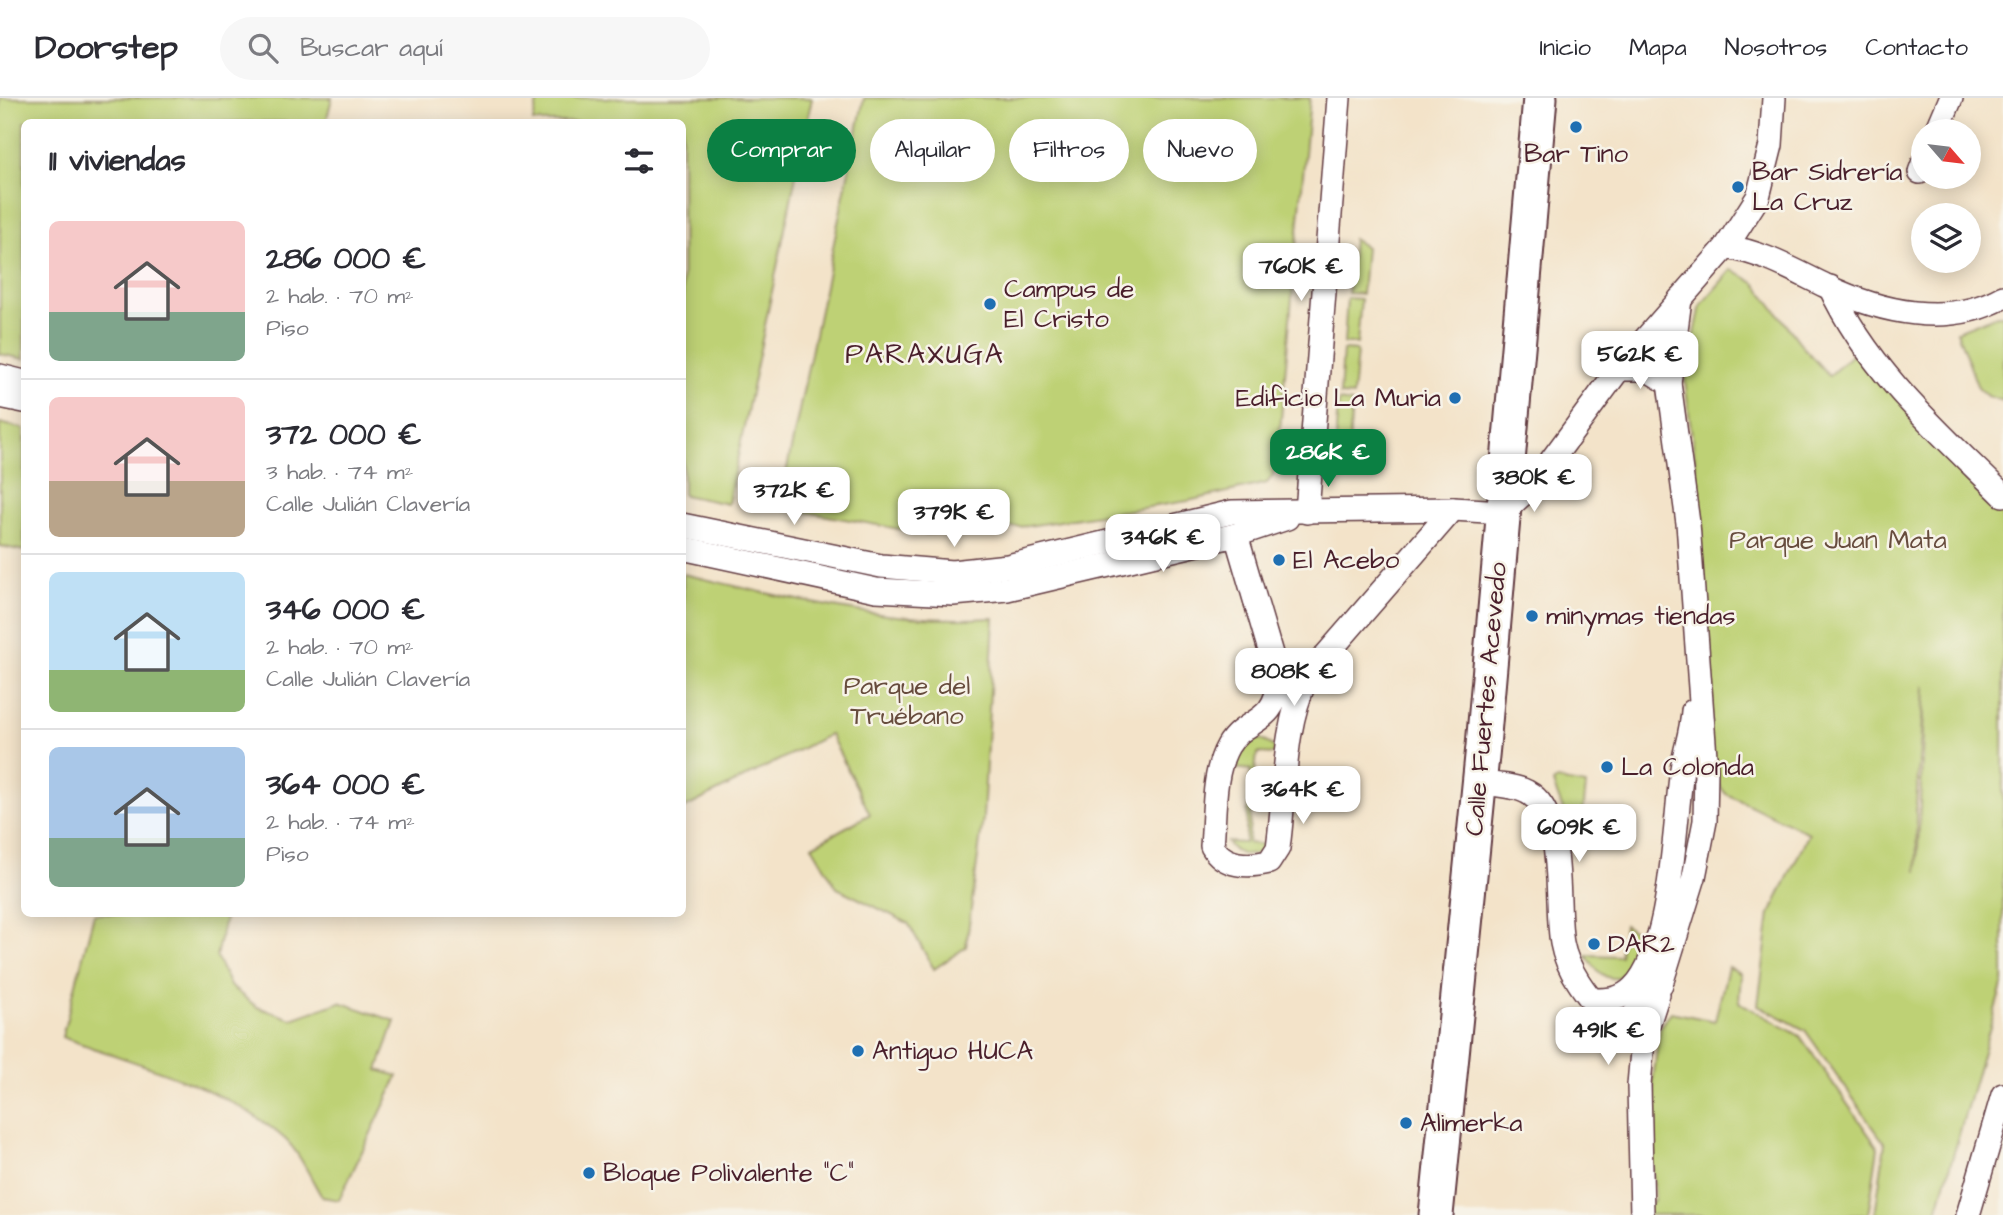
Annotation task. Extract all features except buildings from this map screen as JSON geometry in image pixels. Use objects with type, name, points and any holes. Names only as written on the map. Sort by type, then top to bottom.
[{"type":"highway","name":"Calle Fuertes Acevedo","points":[[1436,1215],[1480,783],[1540,98]]},
{"type":"street","points":[[1307,512],[1339,98]]},
{"type":"street","points":[[686,527],[881,566],[952,572],[1008,566],[1232,512],[1453,509],[1503,512],[1534,484],[1619,369],[1726,247],[1758,197],[1771,145],[1774,98]]},
{"type":"street","points":[[1942,119],[1951,98]]},
{"type":"street","points":[[1726,247],[1764,256],[1830,287],[1889,308],[1939,314],[1969,312],[2003,297]]},
{"type":"street","points":[[1830,287],[1843,316],[1879,369],[2003,495]]},
{"type":"street","points":[[1642,1215],[1639,1085],[1643,1040],[1694,877],[1705,821],[1706,770],[1688,523],[1670,383],[1680,299]]},
{"type":"street","points":[[1619,369],[1646,369],[1670,383]]},
{"type":"street","points":[[0,376],[21,381]]},
{"type":"street","points":[[0,396],[21,400]]},
{"type":"street","points":[[1278,678],[1295,686],[1307,677],[1453,509]]},
{"type":"street","points":[[686,549],[876,590],[953,594],[1007,589],[1236,535],[1307,512]]},
{"type":"street","points":[[1236,535],[1278,678],[1277,696],[1271,710],[1229,744],[1219,768],[1213,846],[1218,856],[1244,864],[1269,862],[1278,848],[1286,751],[1296,700],[1307,677]]},
{"type":"street","points":[[1593,1000],[1618,999],[1633,988],[1647,967],[1663,919],[1676,818],[1693,720],[1697,666]]},
{"type":"street","points":[[1246,730],[1267,729],[1274,732],[1286,751]]},
{"type":"street","points":[[1480,783],[1522,789],[1534,796],[1543,810],[1551,830],[1558,872],[1562,945],[1574,975],[1618,1033],[1639,1085]]},
{"type":"street","points":[[1676,818],[1705,821]]},
{"type":"street","points":[[1618,1033],[1661,984]]},
{"type":"street","points":[[1968,1215],[2003,1095]]},
{"type":"green space","points":[[0,98],[332,98],[327,119],[21,119],[21,358],[0,354]]},
{"type":"green space","points":[[538,98],[812,98],[808,119],[707,119],[707,182],[795,182],[728,504],[686,496],[686,119],[534,119]]},
{"type":"green space","name":"Campus de El Cristo","points":[[864,98],[1310,98],[1278,452],[1273,475],[1267,483],[1188,501],[1028,526],[926,534],[779,507],[847,182],[856,182],[856,136]]},
{"type":"green space","points":[[1353,239],[1366,247],[1362,294],[1348,293]]},
{"type":"green space","name":"Parque Juan Mata","points":[[1732,269],[1756,284],[1804,348],[1829,376],[1856,351],[2003,505],[2003,982],[1936,1215],[1875,1215],[1885,1144],[1805,1030],[1758,1005],[1770,914],[1809,833],[1726,794],[1706,770],[1696,468],[1685,381],[1701,305]],"holes":[[[1925,688],[1917,872],[1916,806]]]},
{"type":"green space","points":[[1347,298],[1361,299],[1357,344],[1344,344]]},
{"type":"green space","points":[[2003,315],[2003,401],[1987,396],[1978,388],[1957,331]]},
{"type":"green space","points":[[1343,350],[1357,351],[1353,396],[1340,395]]},
{"type":"green space","points":[[1339,401],[1352,403],[1348,462],[1342,457],[1337,442]]},
{"type":"green space","points":[[0,423],[21,428],[21,550],[0,546]]},
{"type":"green space","name":"Parque del Truébano","points":[[686,575],[837,608],[913,617],[994,618],[983,818],[966,947],[934,969],[908,923],[837,888],[812,846],[870,814],[830,734],[686,807]]},
{"type":"green space","points":[[1260,739],[1273,746],[1276,754],[1257,753],[1248,843],[1266,845],[1262,852],[1247,855],[1234,850],[1227,842],[1245,843],[1251,770],[1232,768],[1246,745]]},
{"type":"green space","points":[[1557,780],[1586,785],[1581,833],[1571,831],[1553,783]]},
{"type":"green space","points":[[93,917],[225,917],[216,956],[230,986],[257,1007],[292,1019],[340,1002],[395,1021],[378,1070],[398,1076],[339,1200],[322,1197],[285,1139],[235,1104],[178,1078],[62,1037]]},
{"type":"green space","points":[[1624,925],[1642,936],[1638,949],[1627,970],[1620,976],[1605,976],[1586,955],[1620,956]]},
{"type":"green space","points":[[1728,967],[1741,974],[1739,1002],[1800,1036],[1878,1148],[1868,1215],[1639,1215],[1655,1199],[1649,1121],[1655,1098],[1653,1080],[1660,1028],[1671,1012],[1715,1021]]},
{"type":"place","name":"Bar Tino","points":[[1576,127]]},
{"type":"place","name":"Bar Sidrería La Cruz","points":[[1738,187]]},
{"type":"place","name":"Campus de El Cristo","points":[[990,304]]},
{"type":"place","name":"Edificio La Muria","points":[[1455,398]]},
{"type":"place","name":"El Acebo","points":[[1279,560]]},
{"type":"place","name":"minymas tiendas","points":[[1532,616]]},
{"type":"place","name":"La Colonda","points":[[1607,767]]},
{"type":"place","name":"DAR2","points":[[1594,944]]},
{"type":"place","name":"Antiguo HUCA","points":[[858,1051]]},
{"type":"place","name":"Alimerka","points":[[1406,1123]]},
{"type":"place","name":"Bloque Polivalente \"C\"","points":[[589,1173]]},
{"type":"district","name":"PARAXUGA","points":[[925,354]]}]
